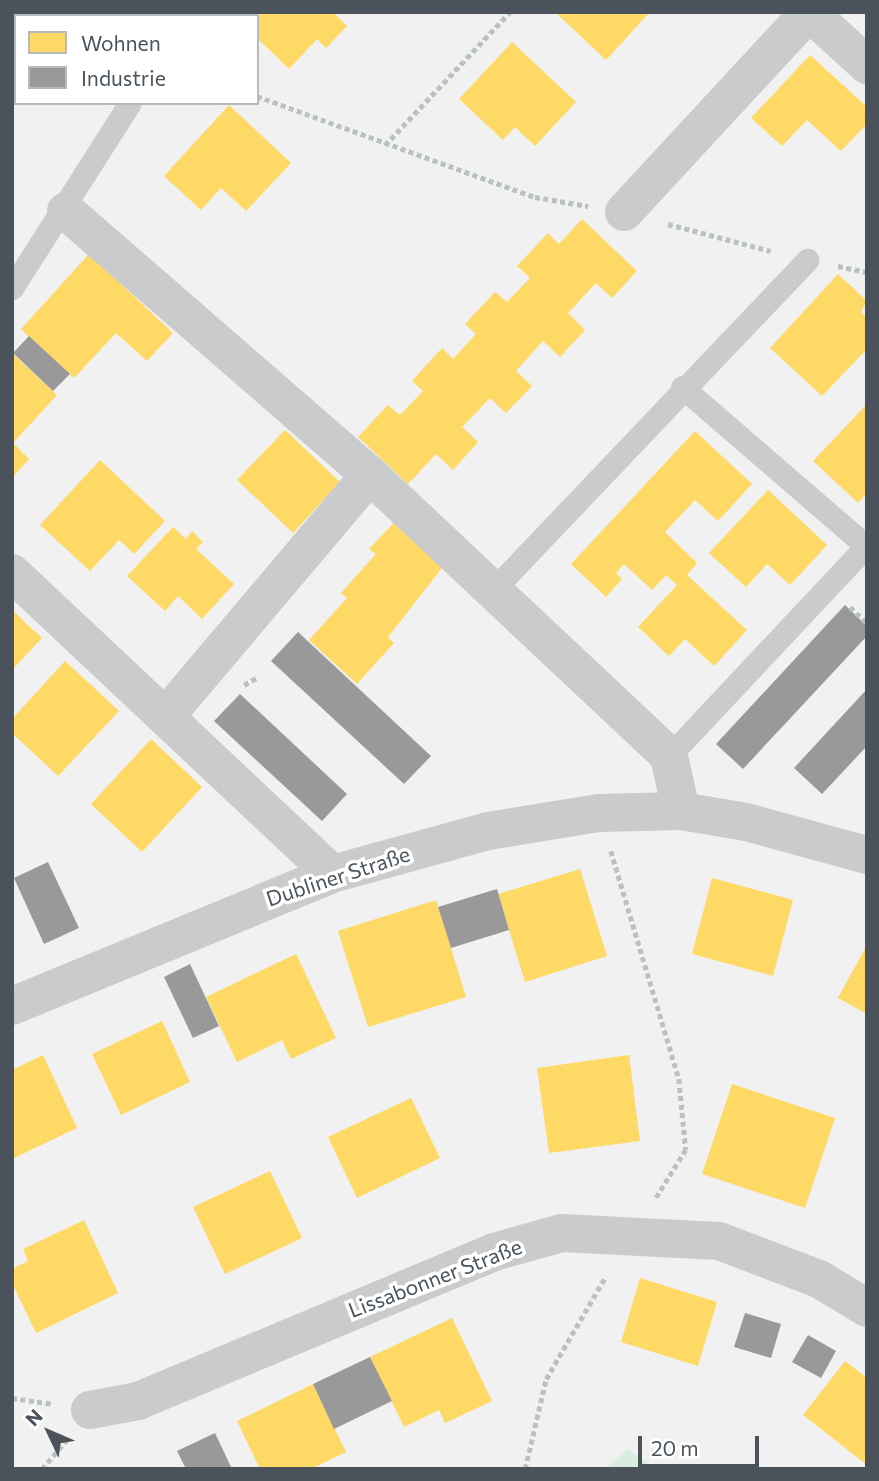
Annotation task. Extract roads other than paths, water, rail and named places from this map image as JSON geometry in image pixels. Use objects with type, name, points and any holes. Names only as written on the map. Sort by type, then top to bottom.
[{"type":"street","points":[[624,212],[809,12],[867,65]]},
{"type":"street","points":[[66,211],[370,475],[669,756],[681,811]]},
{"type":"street","points":[[166,716],[370,475]]},
{"type":"street","points":[[12,573],[332,874]]},
{"type":"street","name":"Dubliner Straße","points":[[12,1006],[332,874],[488,831],[599,813],[681,811],[746,821],[867,855]]},
{"type":"street","name":"Lissabonner Straße","points":[[90,1410],[138,1401],[494,1252],[562,1233],[632,1234],[719,1241],[819,1279],[867,1308]]},
{"type":"lane","points":[[12,288],[66,211],[129,105]]},
{"type":"lane","points":[[493,590],[682,387],[807,260]]},
{"type":"lane","points":[[669,756],[866,546],[682,387]]}]
